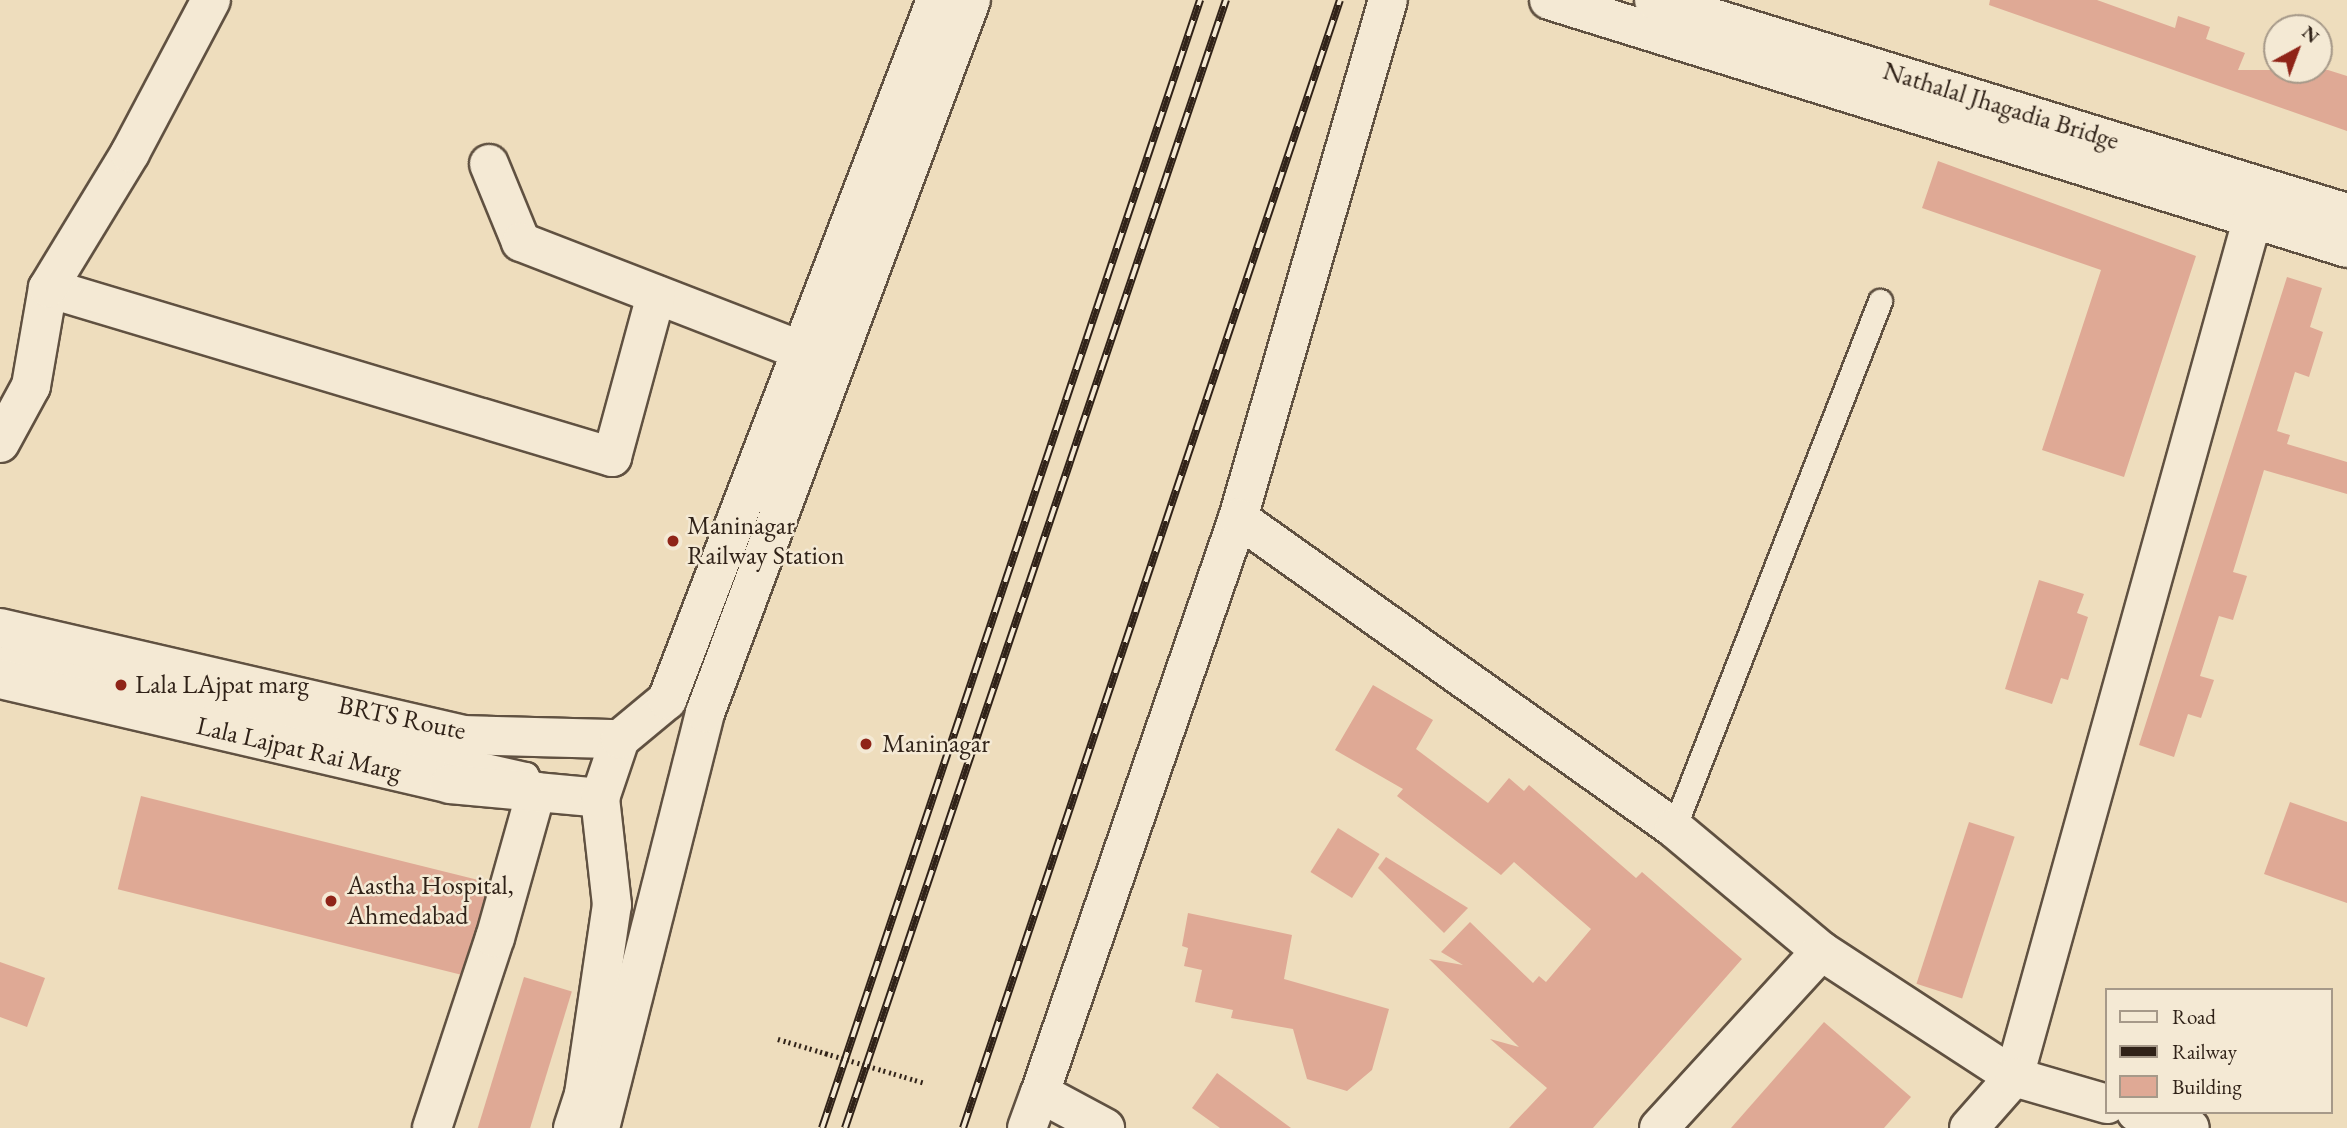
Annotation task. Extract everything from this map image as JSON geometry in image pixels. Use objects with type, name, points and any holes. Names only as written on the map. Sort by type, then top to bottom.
[{"type":"street","points":[[0,443],[32,386],[48,288],[130,153],[211,0]]},
{"type":"street","points":[[573,1128],[584,1094],[612,905],[600,798],[620,739],[667,700],[804,352],[936,0]]},
{"type":"street","points":[[600,1128],[652,912],[705,713],[971,0]]},
{"type":"street","points":[[1027,1128],[1238,518],[1388,0]]},
{"type":"street","points":[[1549,0],[2347,248]]},
{"type":"street","name":"Nathalal Jhagadia Bridge","points":[[1654,0],[2347,213]]},
{"type":"street","name":"Nathalal Jhagadia Bridge","points":[[1741,0],[2347,187]]},
{"type":"street","points":[[489,164],[521,242],[804,352]]},
{"type":"street","points":[[1969,1128],[2014,1077],[2253,217]]},
{"type":"street","points":[[48,288],[612,457],[656,295]]},
{"type":"street","points":[[1238,518],[1674,828],[1821,951],[2014,1077],[2106,1104]]},
{"type":"street","name":"Lala Lajpat Rai Marg","points":[[0,628],[462,735],[620,739]]},
{"type":"street","name":"Lala Lajpat Rai Marg","points":[[0,679],[450,784],[600,798]]},
{"type":"street","points":[[667,700],[705,713]]},
{"type":"street","points":[[432,1128],[495,938],[536,792]]},
{"type":"street","points":[[612,905],[652,912]]},
{"type":"street","points":[[1660,1128],[1821,951]]},
{"type":"street","points":[[1040,1093],[1105,1128]]},
{"type":"street","points":[[2143,1114],[2190,1128]]},
{"type":"lane","points":[[1674,828],[1880,301]]},
{"type":"lane","name":"BRTS Route","points":[[0,658],[526,774],[536,792]]},
{"type":"path","points":[[778,1039],[925,1083]]},
{"type":"building","points":[[1990,0],[2097,0],[2175,28],[2178,16],[2210,27],[2206,39],[2245,53],[2238,70],[2263,70],[2263,84],[2333,84],[2333,72],[2347,76],[2347,131],[1989,5]]},
{"type":"building","points":[[1938,161],[2196,256],[2124,477],[2042,450],[2101,270],[1922,208]]},
{"type":"building","points":[[2287,277],[2322,288],[2310,327],[2323,332],[2309,377],[2295,372],[2277,431],[2290,435],[2287,444],[2347,462],[2347,494],[2264,470],[2233,572],[2247,576],[2233,620],[2219,616],[2200,676],[2214,680],[2201,718],[2188,714],[2174,757],[2139,745]]},
{"type":"building","points":[[2039,580],[2084,594],[2077,613],[2088,617],[2068,680],[2061,678],[2052,704],[2005,689]]},
{"type":"building","points":[[1373,685],[1433,720],[1416,749],[1488,803],[1509,778],[1524,791],[1529,785],[1636,878],[1642,872],[1742,959],[1593,1128],[1509,1128],[1547,1088],[1490,1039],[1519,1047],[1429,959],[1463,965],[1441,952],[1470,922],[1533,983],[1539,976],[1546,982],[1591,929],[1514,862],[1501,875],[1397,796],[1403,789],[1335,750]]},
{"type":"building","points":[[141,796],[488,883],[465,976],[118,889]]},
{"type":"building","points":[[2290,802],[2347,822],[2347,903],[2264,874]]},
{"type":"building","points":[[1969,822],[2015,837],[1962,999],[1916,984]]},
{"type":"building","points":[[1338,828],[1380,854],[1352,898],[1310,872]]},
{"type":"building","points":[[1386,857],[1468,908],[1444,933],[1378,868]]},
{"type":"building","points":[[1188,913],[1292,935],[1284,979],[1389,1009],[1372,1070],[1347,1091],[1307,1079],[1293,1029],[1231,1018],[1233,1010],[1195,1002],[1202,970],[1184,966],[1188,948],[1182,946]]},
{"type":"building","points":[[0,962],[45,978],[27,1027],[0,1017]]},
{"type":"building","points":[[524,977],[572,992],[530,1128],[478,1128]]},
{"type":"building","points":[[1824,1022],[1911,1097],[1884,1128],[1731,1128]]},
{"type":"building","points":[[1217,1073],[1291,1128],[1220,1128],[1192,1108]]},
{"type":"railway","points":[[822,1128],[1200,0]]},
{"type":"railway","points":[[845,1128],[1226,0]]},
{"type":"railway","points":[[963,1128],[1340,0]]},
{"type":"place","name":"Maninagar Railway Station","points":[[673,541]]},
{"type":"place","name":"Lala LAjpat marg","points":[[121,685]]},
{"type":"place","name":"Maninagar","points":[[866,744]]},
{"type":"place","name":"Aastha Hospital, Ahmedabad","points":[[331,901]]}]
